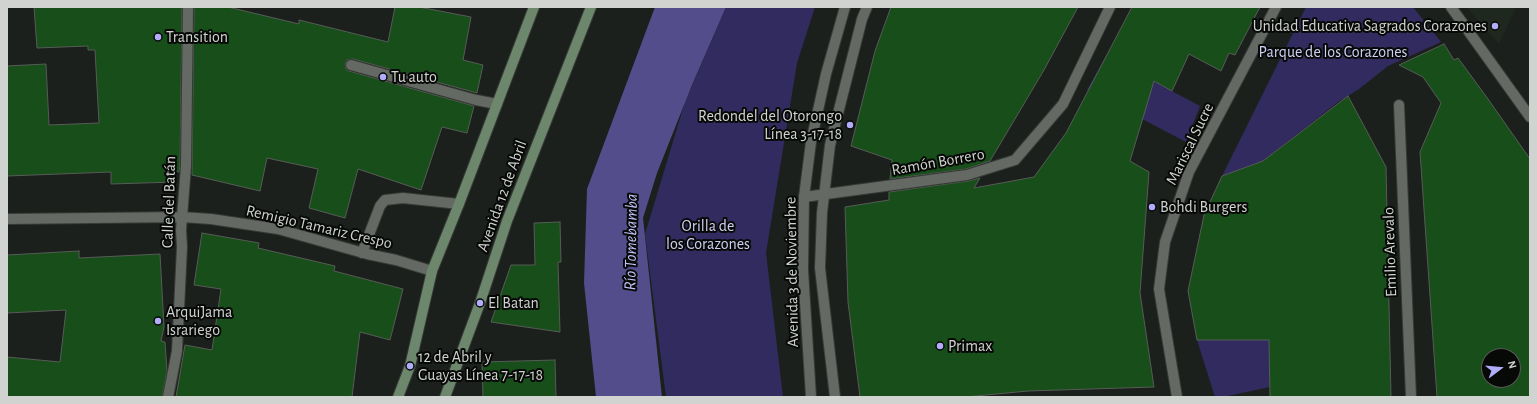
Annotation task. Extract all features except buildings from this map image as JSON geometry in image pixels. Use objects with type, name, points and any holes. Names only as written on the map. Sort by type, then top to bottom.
[{"type":"main road","points":[[398,397],[410,366],[432,271],[534,7]]},
{"type":"main road","name":"Avenida 12 de Abril","points":[[445,397],[480,303],[507,221],[591,7]]},
{"type":"street","name":"Calle del Batán","points":[[168,397],[177,351],[182,247],[180,230],[186,166],[188,7]]},
{"type":"street","name":"Avenida 3 de Noviembre","points":[[811,397],[803,270],[804,197],[811,142],[826,74],[845,7]]},
{"type":"street","name":"Avenida 3 de Noviembre","points":[[835,397],[820,268],[824,195],[830,145],[862,19],[867,7]]},
{"type":"street","name":"Ramón Borrero","points":[[804,197],[967,175],[1015,160],[1063,104],[1110,7]]},
{"type":"street","name":"Mariscal Sucre","points":[[1177,397],[1159,289],[1165,242],[1189,172],[1276,7]]},
{"type":"street","points":[[1451,7],[1530,117]]},
{"type":"street","points":[[351,65],[476,100],[497,104]]},
{"type":"street","name":"Emilio Arevalo","points":[[1399,106],[1411,397]]},
{"type":"street","points":[[362,253],[380,206],[385,200],[403,198],[459,204]]},
{"type":"street","name":"Remigio Tamariz Crespo","points":[[7,219],[182,217],[210,219],[278,230],[362,253],[396,260],[432,271]]},
{"type":"shaded area","name":"Unidad Educativa Sagrados Corazones","points":[[1466,7],[1516,7],[1499,44]]},
{"type":"green space","name":"Orilla de los Corazones","points":[[726,7],[815,7],[797,63],[766,253],[783,397],[666,397],[645,234],[685,102]]},
{"type":"green space","name":"Parque de los Corazones","points":[[1306,7],[1413,7],[1441,42],[1388,66],[1359,89],[1338,102],[1263,161],[1222,176]]},
{"type":"green space","points":[[1106,56],[1200,106],[1186,142],[1087,90]]},
{"type":"green space","points":[[1197,340],[1269,340],[1270,387],[1223,397],[1215,397]]},
{"type":"water","name":"Río Tomebamba","points":[[655,7],[726,7],[692,85],[657,173],[643,218],[662,397],[596,397],[584,283],[587,189]]},
{"type":"place","name":"Unidad Educativa Sagrados Corazones","points":[[1495,26]]},
{"type":"place","name":"Transition","points":[[158,37]]},
{"type":"place","name":"Tu auto","points":[[383,77]]},
{"type":"place","name":"Redondel del Otorongo Línea 3-17-18","points":[[850,125]]},
{"type":"place","name":"Bohdi Burgers","points":[[1152,207]]},
{"type":"place","name":"El Batan","points":[[480,303]]},
{"type":"place","name":"ArquiJama Israriego","points":[[158,321]]},
{"type":"place","name":"Primax","points":[[940,346]]},
{"type":"place","name":"12 de Abril y Guayas Línea 7-17-18","points":[[410,366]]}]
